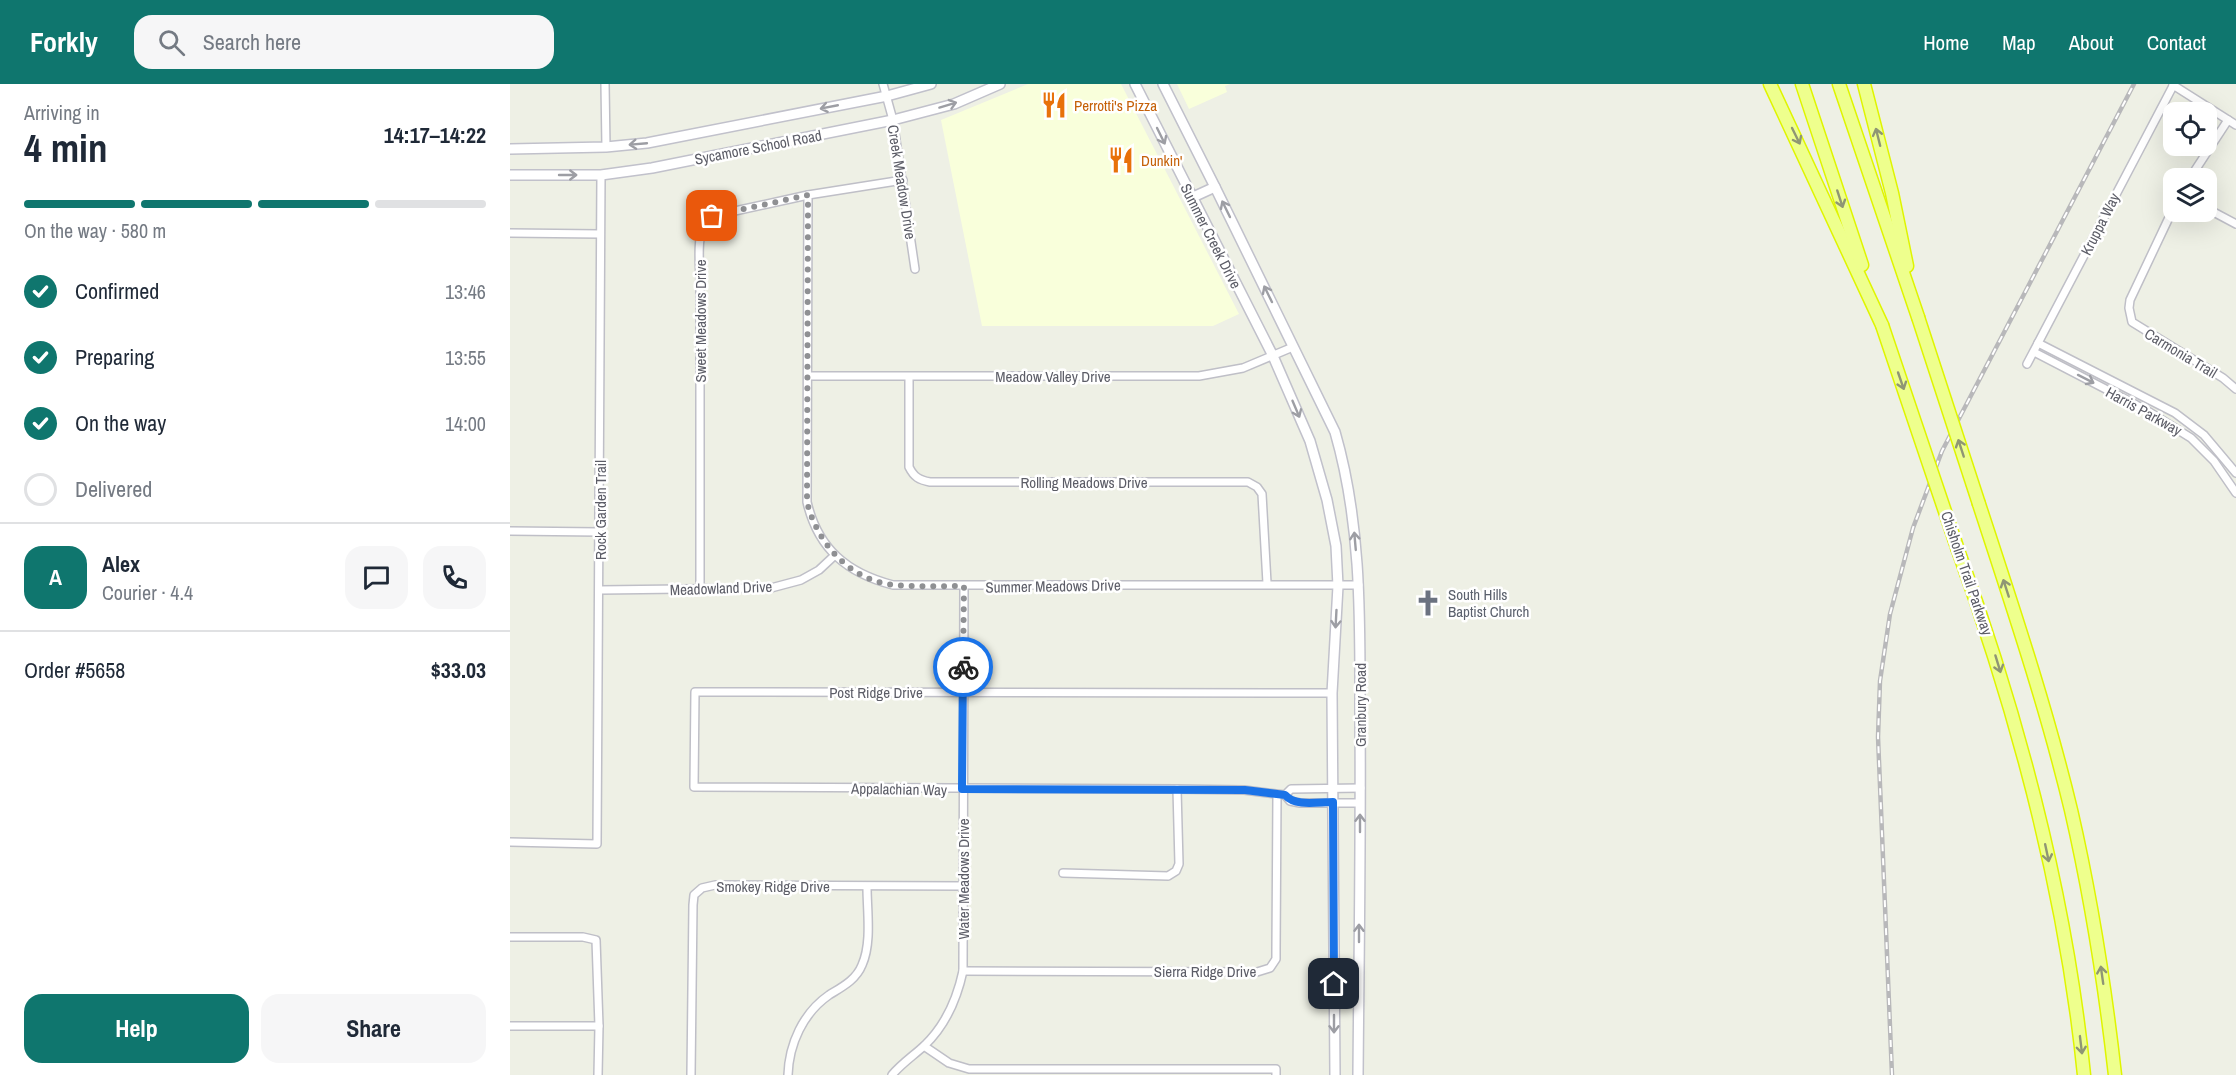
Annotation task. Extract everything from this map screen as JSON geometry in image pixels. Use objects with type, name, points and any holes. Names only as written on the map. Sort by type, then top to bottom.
[{"type":"highway","points":[[1770,84],[1882,325]]},
{"type":"highway","name":"Chisholm Trail Parkway","points":[[1802,84],[1996,658],[2033,791],[2067,957],[2084,1075]]},
{"type":"highway","points":[[1839,84],[1918,317],[2035,677],[2070,808],[2101,966],[2115,1075]]},
{"type":"highway","points":[[1864,84],[1892,193],[1918,317]]},
{"type":"main road","name":"Sycamore School Road","points":[[510,149],[647,144],[886,96],[931,84]]},
{"type":"main road","name":"Sycamore School Road","points":[[510,175],[601,175],[652,168],[893,120],[954,104],[1000,84]]},
{"type":"main road","name":"Summer Creek Drive","points":[[1135,84],[1273,356]]},
{"type":"main road","name":"Summer Creek Drive","points":[[1162,84],[1293,347]]},
{"type":"main road","points":[[1191,198],[1215,187]]},
{"type":"main road","name":"Granbury Road","points":[[1293,347],[1335,432],[1346,469],[1359,585],[1361,788],[1358,1075]]},
{"type":"main road","name":"Granbury Road","points":[[1273,356],[1310,441],[1328,500],[1336,546],[1338,586],[1332,693],[1335,1075]]},
{"type":"street","points":[[605,84],[606,147]]},
{"type":"street","name":"Creek Meadow Drive","points":[[883,84],[893,120],[915,269]]},
{"type":"street","points":[[2174,84],[2236,125]]},
{"type":"street","name":"Kruppa Way","points":[[2027,364],[2174,84]]},
{"type":"street","points":[[2197,168],[2228,120]]},
{"type":"street","name":"Rock Garden Trail","points":[[510,842],[597,844],[601,175]]},
{"type":"street","name":"Sweet Meadows Drive","points":[[700,590],[700,294],[703,224],[712,216],[808,195],[903,180]]},
{"type":"street","name":"Summer Meadows Drive","points":[[808,195],[807,502],[812,522],[834,556],[871,579],[893,585],[1267,583],[1359,585]]},
{"type":"street","points":[[2217,214],[2236,224]]},
{"type":"street","name":"Carmonia Trail","points":[[2167,222],[2130,300],[2132,322],[2193,359],[2236,389]]},
{"type":"street","points":[[510,233],[600,234]]},
{"type":"street","name":"Harris Parkway","points":[[2038,343],[2175,413],[2204,435],[2236,473]]},
{"type":"street","name":"Meadow Valley Drive","points":[[808,376],[1199,376],[1243,368],[1293,347]]},
{"type":"street","name":"Harris Parkway","points":[[2034,352],[2146,410],[2182,432],[2214,461],[2236,493]]},
{"type":"street","name":"Rolling Meadows Drive","points":[[909,377],[909,467],[920,481],[930,483],[1248,482],[1262,494],[1267,583]]},
{"type":"street","points":[[510,531],[599,532]]},
{"type":"street","name":"Meadowland Drive","points":[[600,590],[700,590],[779,586],[801,580],[819,570],[834,556]]},
{"type":"street","name":"Water Meadows Drive","points":[[892,1075],[924,1046],[950,1010],[963,971],[964,586]]},
{"type":"street","name":"Post Ridge Drive","points":[[694,787],[695,692],[1332,693]]},
{"type":"street","name":"Appalachian Way","points":[[694,787],[1245,790],[1281,795],[1290,801],[1300,803],[1360,803]]},
{"type":"street","name":"Appalachian Way","points":[[1281,795],[1292,789],[1361,788]]},
{"type":"street","points":[[1063,873],[1168,876],[1176,871],[1179,864],[1177,789]]},
{"type":"street","name":"Sierra Ridge Drive","points":[[963,971],[1257,972],[1270,968],[1276,959],[1281,795]]},
{"type":"street","name":"Smokey Ridge Drive","points":[[691,1075],[694,895],[702,888],[715,885],[963,886]]},
{"type":"street","points":[[788,1075],[792,1048],[803,1022],[822,1000],[851,981],[862,967],[866,952],[867,887]]},
{"type":"street","points":[[510,937],[584,936],[596,940],[598,1075]]},
{"type":"street","points":[[510,1026],[599,1026]]},
{"type":"street","points":[[924,1046],[949,1064],[976,1070],[1276,1072]]},
{"type":"shaded area","points":[[1028,84],[1121,84],[1239,314],[1213,326],[982,326],[941,120]]},
{"type":"shaded area","points":[[1177,84],[1230,84],[1225,86],[1227,92],[1189,109]]},
{"type":"railway","points":[[1892,1075],[1878,737],[1880,681],[1890,614],[1913,528],[1942,451],[2134,84]]},
{"type":"way so far","points":[[712,216],[808,195],[807,502],[812,522],[834,556],[871,579],[893,585],[964,586],[963,667]]},
{"type":"place","name":"Perrotti's Pizza","points":[[1054,105]]},
{"type":"place","name":"Dunkin'","points":[[1121,160]]},
{"type":"place","name":"South Hills Baptist Church","points":[[1428,603]]},
{"type":"route","points":[[963,667],[962,789],[1245,790],[1285,795],[1290,801],[1300,803],[1333,802],[1334,984]]}]
